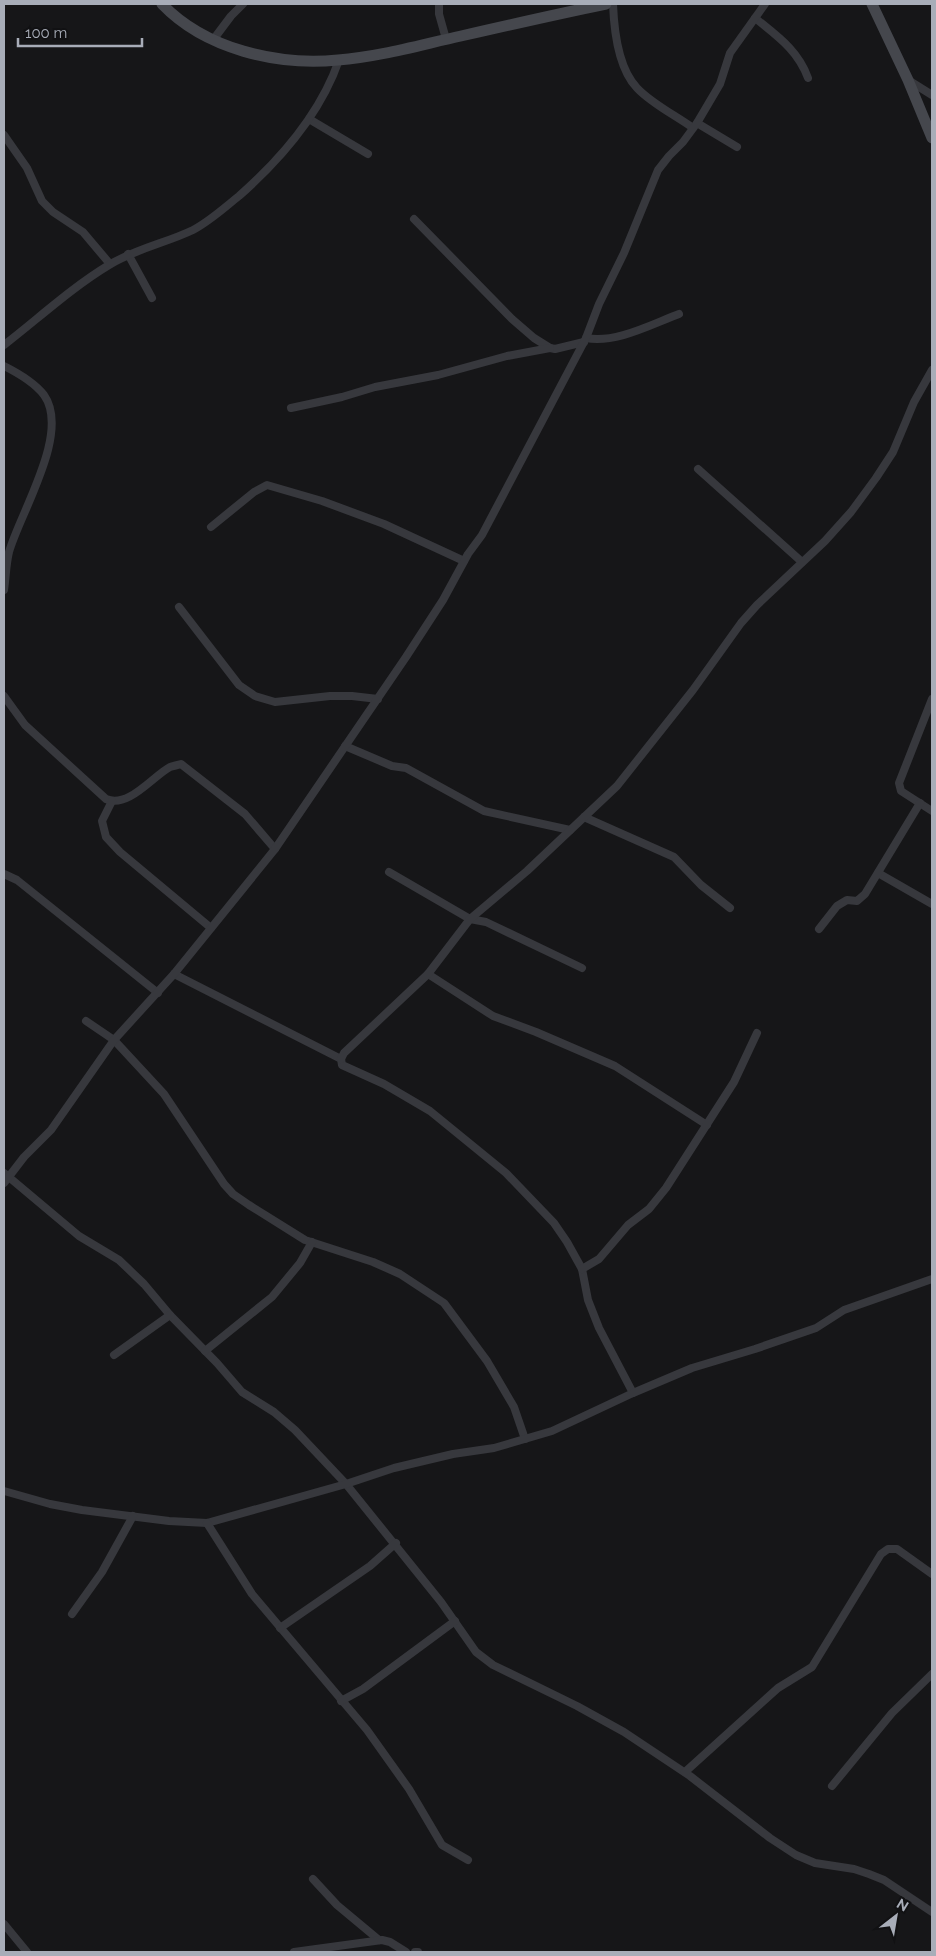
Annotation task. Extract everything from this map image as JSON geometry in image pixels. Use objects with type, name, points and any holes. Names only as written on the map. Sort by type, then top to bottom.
[{"type":"main road","points":[[162,4],[188,27],[213,40],[257,54],[294,60],[339,60],[606,4]]},
{"type":"main road","points":[[872,4],[908,80],[932,138]]},
{"type":"street","points":[[213,40],[231,16],[244,4]]},
{"type":"street","points":[[439,4],[439,14],[446,39]]},
{"type":"street","points":[[613,4],[616,41],[632,82],[644,94],[695,125],[737,147]]},
{"type":"street","points":[[765,4],[738,40],[730,54],[720,84],[695,125],[683,142],[658,170],[624,253],[599,304],[585,340],[482,535],[464,561],[443,600],[275,849],[158,993],[114,1040],[51,1130],[5,1178],[79,1236],[118,1260],[144,1284],[170,1315],[242,1392],[274,1412],[288,1424],[346,1484],[396,1543],[476,1652],[493,1666],[594,1714],[684,1772],[770,1838],[796,1855],[815,1863],[869,1874],[884,1880],[932,1912]]},
{"type":"street","points":[[755,18],[792,50],[803,63],[808,78]]},
{"type":"street","points":[[4,345],[59,298],[110,264],[128,254],[195,229],[219,213],[263,175],[285,150],[328,90],[339,60]]},
{"type":"street","points":[[908,80],[932,96]]},
{"type":"street","points":[[309,119],[368,154]]},
{"type":"street","points":[[4,134],[28,168],[42,201],[53,212],[83,232],[110,264]]},
{"type":"street","points":[[414,219],[512,319],[534,338],[550,348]]},
{"type":"street","points":[[128,254],[152,298]]},
{"type":"street","points":[[291,408],[342,397],[375,387],[438,375],[507,356],[550,348],[555,349],[585,340],[602,340],[620,336],[679,314]]},
{"type":"street","points":[[4,366],[29,380],[45,396],[52,420],[47,457],[9,552],[4,590]]},
{"type":"street","points":[[633,1393],[599,1328],[588,1300],[582,1270],[568,1242],[554,1224],[506,1173],[430,1111],[384,1084],[342,1065],[341,1059],[344,1053],[428,974],[470,919],[527,871],[617,786],[641,758],[756,605],[851,512],[893,452],[914,402],[932,370]]},
{"type":"street","points":[[698,469],[802,562]]},
{"type":"street","points":[[211,527],[254,492],[267,486],[322,501],[384,524],[464,561]]},
{"type":"street","points":[[180,607],[239,685],[255,696],[275,702],[330,696],[378,699]]},
{"type":"street","points":[[4,696],[25,725],[106,799],[112,802]]},
{"type":"street","points":[[932,700],[899,783],[901,791],[932,811]]},
{"type":"street","points":[[345,746],[385,763],[414,772],[484,811],[570,830]]},
{"type":"street","points":[[211,928],[120,852],[106,837],[102,821],[112,802],[135,794],[170,767],[181,764],[245,814],[275,849]]},
{"type":"street","points":[[819,929],[837,906],[847,900],[858,901],[865,894],[920,803]]},
{"type":"street","points":[[584,817],[674,857],[701,885],[730,908]]},
{"type":"street","points":[[389,872],[470,919],[486,922],[582,968]]},
{"type":"street","points":[[878,873],[932,904]]},
{"type":"street","points":[[4,874],[17,880],[158,993]]},
{"type":"street","points":[[174,974],[341,1059]]},
{"type":"street","points":[[428,974],[493,1016],[536,1032],[615,1066],[707,1125]]},
{"type":"street","points":[[86,1021],[114,1040],[164,1094],[233,1194],[272,1221],[312,1242],[373,1262],[400,1274],[444,1303],[487,1361],[514,1407],[525,1439]]},
{"type":"street","points":[[582,1270],[599,1259],[628,1225],[648,1209],[666,1188],[734,1082],[757,1033]]},
{"type":"street","points":[[205,1352],[272,1297],[300,1263],[312,1242]]},
{"type":"street","points":[[4,1491],[50,1504],[82,1510],[170,1521],[207,1522],[346,1484],[394,1468],[453,1454],[494,1448],[552,1431],[692,1368],[816,1328],[844,1310],[932,1279]]},
{"type":"street","points":[[114,1355],[170,1315]]},
{"type":"street","points":[[72,1614],[102,1572],[133,1516]]},
{"type":"street","points":[[207,1522],[252,1594],[367,1730],[409,1789],[442,1845],[468,1860]]},
{"type":"street","points":[[280,1628],[370,1566],[396,1543]]},
{"type":"street","points":[[684,1772],[778,1688],[812,1667],[881,1554],[888,1549],[897,1549],[932,1574]]},
{"type":"street","points":[[342,1701],[363,1689],[455,1621]]},
{"type":"street","points":[[832,1786],[892,1713],[932,1674]]},
{"type":"street","points":[[313,1879],[337,1904],[379,1940]]},
{"type":"street","points":[[4,1924],[27,1952]]},
{"type":"street","points":[[294,1952],[379,1940],[390,1942],[406,1952]]}]
